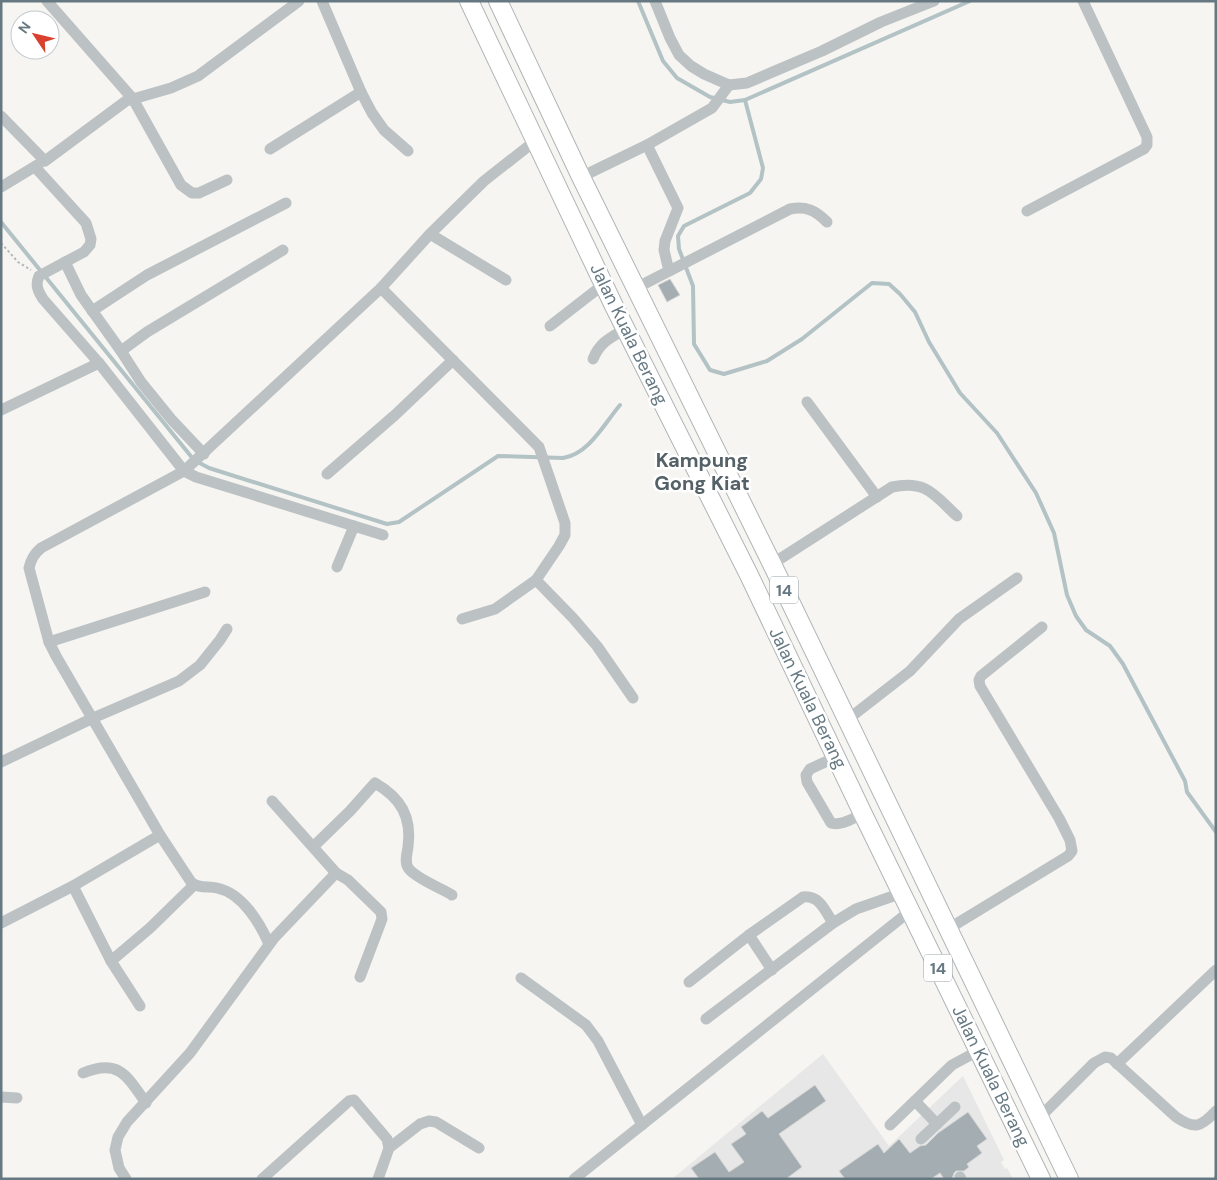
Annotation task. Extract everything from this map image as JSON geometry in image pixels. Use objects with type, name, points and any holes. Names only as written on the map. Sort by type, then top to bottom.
[{"type":"highway","name":"Jalan Kuala Berang","points":[[469,1],[625,329],[749,575],[1041,1179]]},
{"type":"highway","name":"Jalan Kuala Berang","points":[[498,1],[581,177],[772,564],[1070,1179]]},
{"type":"highway","points":[[835,755],[835,729],[847,720]]},
{"type":"street","points":[[1,186],[45,161],[126,101],[178,85],[198,76],[299,1]]},
{"type":"street","points":[[322,1],[361,92],[384,130],[408,151]]},
{"type":"street","points":[[655,1],[679,55],[691,66],[728,88]]},
{"type":"street","points":[[581,177],[646,145],[712,108],[728,88],[747,83],[822,51],[881,22],[934,1]]},
{"type":"street","points":[[1027,211],[1144,149],[1147,144],[1147,137],[1083,1]]},
{"type":"street","points":[[53,3],[133,98],[181,185],[192,193],[199,193],[227,180]]},
{"type":"street","points":[[270,149],[361,92]]},
{"type":"street","points":[[1,116],[45,161]]},
{"type":"street","points":[[269,944],[260,924],[246,906],[219,888],[194,885],[160,835],[49,642],[29,568],[30,560],[41,548],[186,469],[202,456],[381,288],[430,234],[484,181],[536,140]]},
{"type":"street","points":[[646,145],[678,208],[665,241],[664,250],[674,269]]},
{"type":"street","points":[[34,167],[86,224],[91,239],[88,249],[84,252],[51,268],[38,278],[38,290],[43,299],[186,469],[196,477],[383,535]]},
{"type":"street","points":[[92,311],[147,275],[286,202]]},
{"type":"street","points":[[636,288],[790,209],[800,207],[810,209],[819,214],[826,222]]},
{"type":"street","points":[[430,234],[506,280]]},
{"type":"street","points":[[121,350],[146,332],[283,250]]},
{"type":"street","points":[[65,262],[80,295],[121,350],[147,390],[202,456]]},
{"type":"street","points":[[550,326],[604,284]]},
{"type":"street","points":[[381,288],[539,447],[565,523],[565,535],[536,580],[494,609],[462,620]]},
{"type":"street","points":[[593,360],[603,343],[625,329]]},
{"type":"street","points":[[328,474],[395,415],[453,360]]},
{"type":"street","points":[[1,410],[98,363]]},
{"type":"street","points":[[807,402],[877,497]]},
{"type":"street","points":[[772,564],[892,487],[916,485],[929,490],[957,516]]},
{"type":"street","points":[[337,568],[354,526]]},
{"type":"street","points":[[847,720],[910,671],[960,619],[1017,578]]},
{"type":"street","points":[[536,580],[597,646],[634,698]]},
{"type":"street","points":[[49,642],[205,592]]},
{"type":"street","points":[[948,930],[1068,856],[1072,851],[1070,840],[1059,818],[980,686],[979,680],[1008,653],[1042,627]]},
{"type":"street","points":[[1,762],[93,718],[164,688],[189,674],[210,654],[227,629]]},
{"type":"street","points":[[835,755],[810,770],[806,775],[807,782],[831,823],[843,823],[863,814]]},
{"type":"street","points":[[313,847],[375,784],[386,789],[405,810],[409,827],[406,860],[408,868],[414,874],[452,895]]},
{"type":"street","points":[[272,801],[336,873],[348,880],[381,912],[382,919],[360,976]]},
{"type":"street","points":[[1,924],[73,886],[160,835]]},
{"type":"street","points":[[126,1179],[119,1168],[115,1150],[118,1137],[128,1122],[190,1053],[269,944],[336,873]]},
{"type":"street","points":[[111,961],[150,928],[194,885]]},
{"type":"street","points":[[73,886],[111,961],[140,1006]]},
{"type":"street","points":[[706,1019],[833,924],[856,909],[902,893]]},
{"type":"street","points":[[689,982],[749,935],[803,897],[811,896],[817,899],[833,924]]},
{"type":"street","points":[[574,1179],[910,911]]},
{"type":"street","points":[[749,935],[772,970]]},
{"type":"street","points":[[1117,1064],[1216,970]]},
{"type":"street","points":[[521,978],[586,1025],[598,1041],[642,1125]]},
{"type":"street","points":[[890,1125],[952,1065],[978,1050]]},
{"type":"street","points":[[1040,1117],[1094,1063],[1105,1057],[1111,1058],[1186,1124],[1195,1126],[1209,1118],[1216,1111]]},
{"type":"street","points":[[83,1073],[94,1068],[103,1067],[112,1067],[119,1070],[126,1075],[146,1103]]},
{"type":"street","points":[[1,1097],[16,1098]]},
{"type":"street","points":[[262,1179],[349,1101],[354,1100],[387,1139],[389,1148]]},
{"type":"street","points":[[915,1101],[937,1124]]},
{"type":"street","points":[[921,1139],[954,1107]]},
{"type":"street","points":[[378,1179],[389,1148],[420,1124],[436,1122],[479,1148]]},
{"type":"path","points":[[1,243],[18,262],[38,278]]},
{"type":"shaded area","points":[[823,1054],[889,1146],[963,1076],[1004,1160],[1001,1162],[1013,1179],[672,1179]]},
{"type":"building","points":[[670,279],[680,295],[667,302],[658,285]]},
{"type":"building","points":[[815,1085],[826,1101],[779,1134],[802,1167],[786,1179],[699,1179],[691,1168],[715,1152],[729,1172],[744,1162],[731,1144],[746,1134],[741,1127],[762,1111],[768,1118]]},
{"type":"building","points":[[968,1112],[987,1139],[977,1146],[982,1153],[967,1164],[969,1167],[964,1171],[956,1171],[952,1179],[944,1179],[940,1173],[931,1179],[845,1179],[839,1171],[878,1144],[884,1153],[899,1139],[910,1153],[920,1146],[926,1145],[938,1133]]},
{"type":"waterway","points":[[638,1],[663,61],[677,78],[710,97],[730,102],[745,100],[970,1]]},
{"type":"waterway","points":[[745,100],[763,168],[761,179],[750,193],[684,226],[678,236],[679,249],[693,286],[694,344],[710,370],[724,374],[767,361],[802,339],[872,283],[889,284],[900,294],[915,312],[929,342],[960,393],[997,433],[1036,493],[1054,533],[1067,595],[1076,616],[1086,630],[1110,646],[1123,664],[1185,781],[1187,792],[1216,832]]},
{"type":"waterway","points":[[1,222],[194,460],[209,468],[387,524],[399,522],[498,456],[563,458],[581,451],[595,437],[620,405]]},
{"type":"district","name":"Kampung Gong Kiat","points":[[702,472]]}]
